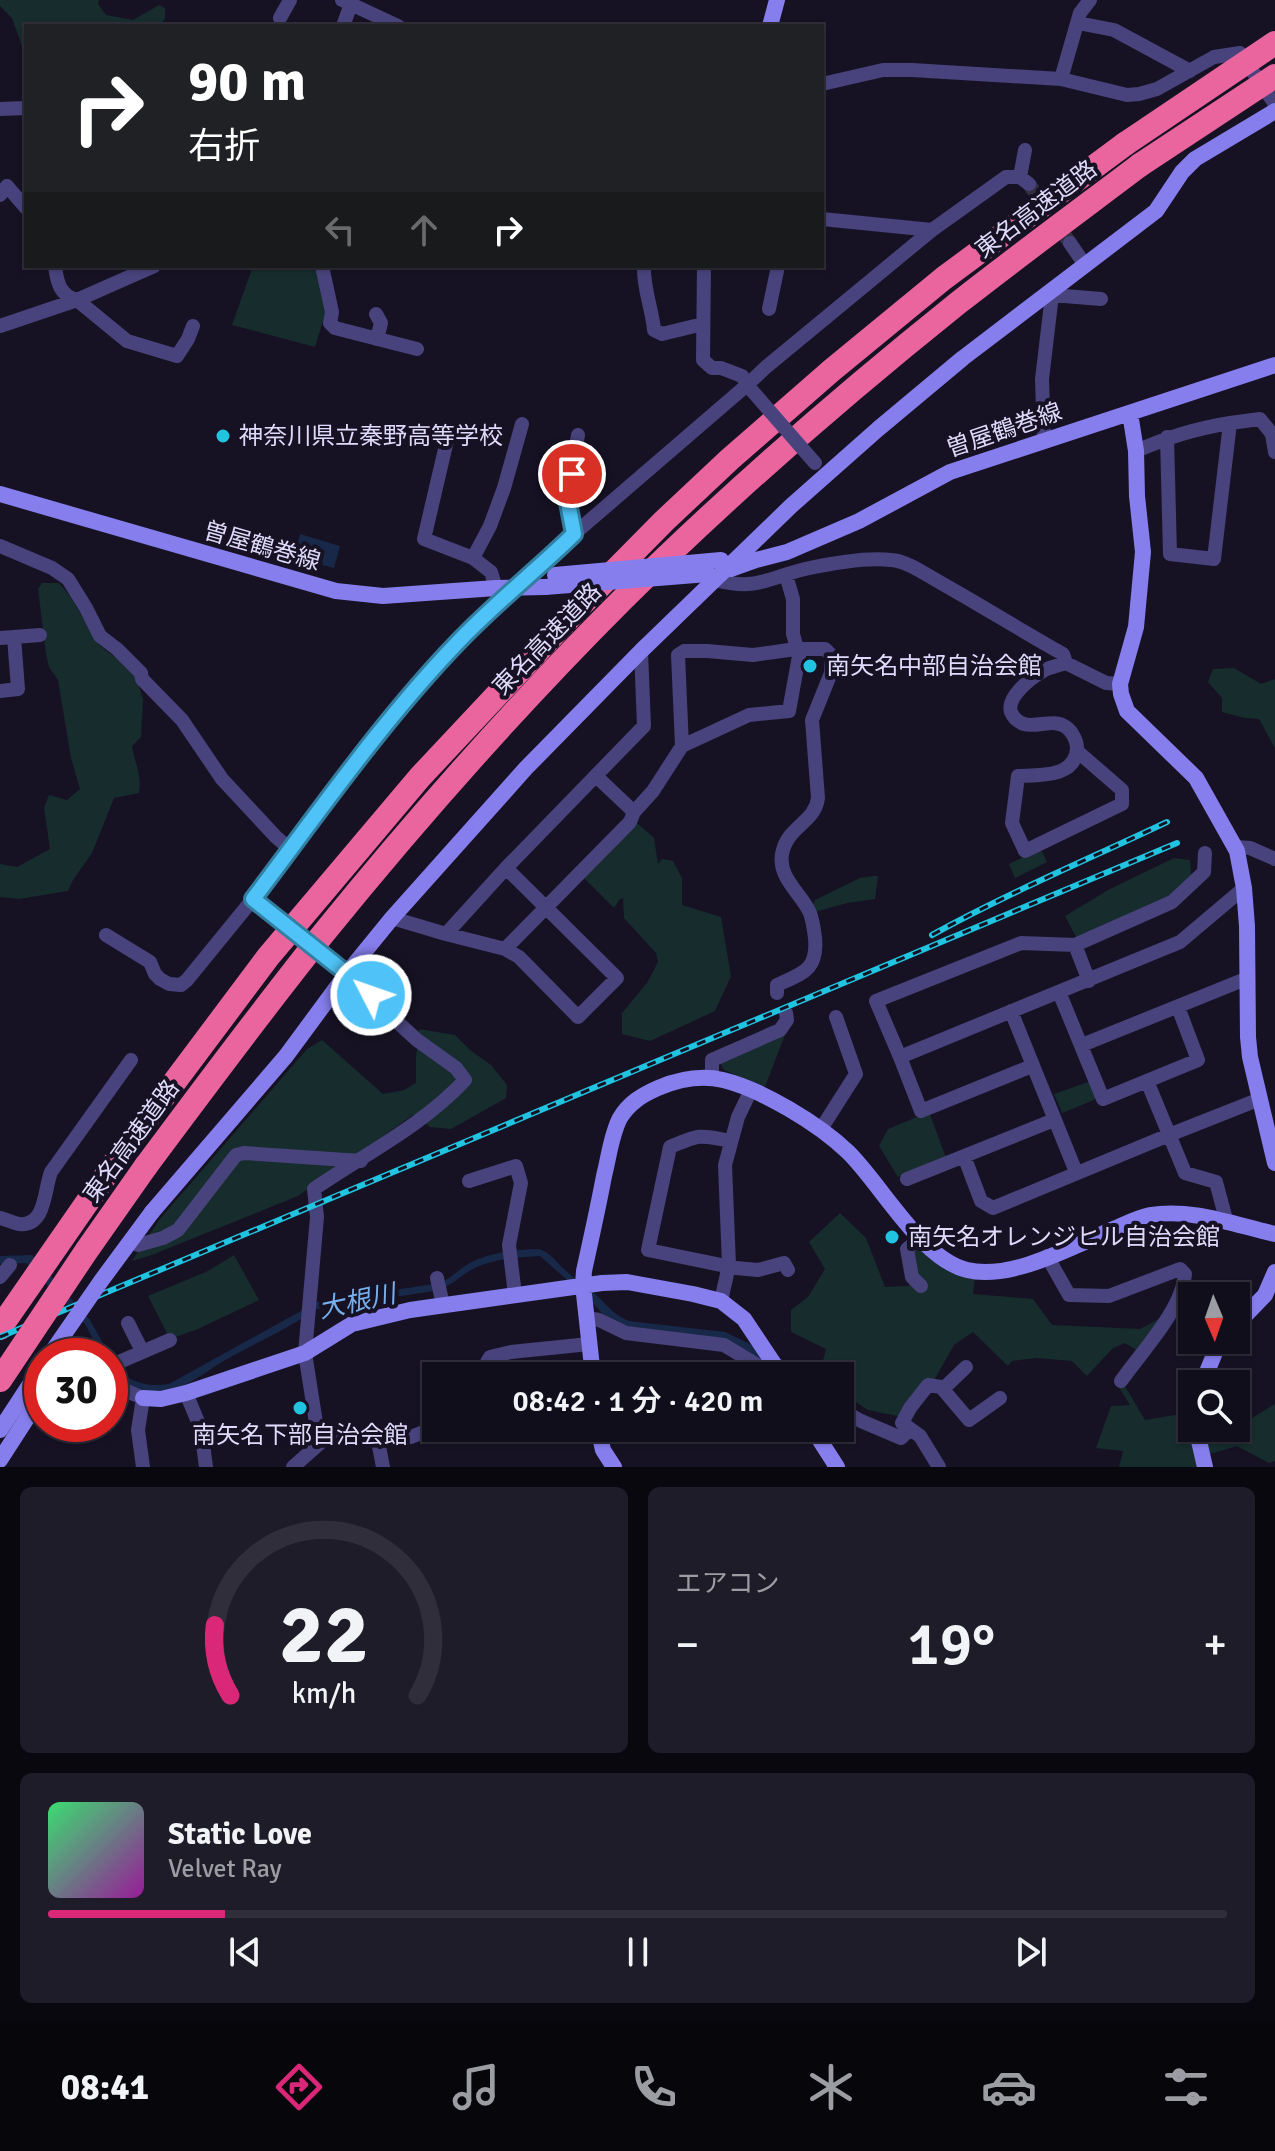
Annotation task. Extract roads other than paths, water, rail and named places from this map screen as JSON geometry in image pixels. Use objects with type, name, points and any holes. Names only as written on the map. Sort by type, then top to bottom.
[{"type":"highway","name":"東名高速道路","points":[[0,1328],[122,1152],[268,957],[341,868],[490,701],[654,531],[730,459],[832,370],[944,278],[1125,144],[1275,43]]},
{"type":"highway","name":"東名高速道路","points":[[0,1380],[146,1166],[313,947],[474,757],[622,601],[878,368],[961,301],[1140,165],[1275,76]]},
{"type":"street","points":[[280,18],[290,0]]},
{"type":"street","points":[[771,24],[777,0]]},
{"type":"street","points":[[1061,79],[1080,13],[1090,0]]},
{"type":"street","points":[[343,24],[347,2],[394,24]]},
{"type":"street","points":[[1078,23],[1114,30],[1190,71]]},
{"type":"street","points":[[824,84],[883,70],[1061,79],[1127,95],[1157,89],[1214,57],[1240,53],[1275,104]]},
{"type":"street","points":[[0,109],[24,108]]},
{"type":"street","points":[[61,1338],[152,1212],[286,1056],[345,970],[526,768],[721,569],[820,469],[1156,211],[1182,172],[1195,159],[1275,111]]},
{"type":"street","points":[[106,935],[150,962],[155,974],[169,984],[181,985],[187,980],[258,902],[329,797],[392,717],[458,642],[574,534],[766,367],[932,230],[1006,177],[1024,181],[1025,150]]},
{"type":"street","points":[[0,195],[7,186],[24,202]]},
{"type":"street","points":[[824,219],[932,230]]},
{"type":"street","points":[[1070,243],[1085,265]]},
{"type":"street","points":[[55,268],[58,284],[68,298],[77,300],[127,341],[177,356],[193,326]]},
{"type":"street","points":[[0,326],[77,300],[149,268]]},
{"type":"street","points":[[322,268],[332,312],[330,323],[335,328],[417,349]]},
{"type":"street","points":[[644,268],[643,283],[654,330],[662,334],[703,324]]},
{"type":"street","points":[[704,268],[703,360],[712,368],[742,376],[820,469]]},
{"type":"street","points":[[769,309],[778,268]]},
{"type":"street","points":[[1053,292],[1101,299]]},
{"type":"street","points":[[1044,441],[1042,379],[1053,292]]},
{"type":"street","points":[[376,314],[381,323],[377,339]]},
{"type":"street","name":"曽屋鶴巻線","points":[[0,494],[336,591],[383,596],[518,587],[539,577],[550,581],[721,569],[787,552],[859,521],[950,472],[1275,365]]},
{"type":"street","points":[[1130,413],[1136,451],[1142,568],[1136,627],[1120,684],[1121,694],[1127,711],[1196,778],[1236,847],[1244,888],[1250,1057],[1275,1163]]},
{"type":"street","points":[[1136,451],[1189,430],[1260,419],[1272,434],[1275,452]]},
{"type":"street","points":[[1167,437],[1170,554],[1214,559],[1230,423]]},
{"type":"street","points":[[473,558],[490,526],[504,488],[522,424]]},
{"type":"street","points":[[449,432],[424,539],[473,558],[491,572],[496,588]]},
{"type":"street","points":[[574,534],[567,497],[578,435]]},
{"type":"street","points":[[0,546],[52,568],[68,579],[100,636],[141,673],[142,679],[182,720],[222,779],[291,850]]},
{"type":"street","points":[[721,569],[737,586],[848,562],[898,561],[1063,654],[1066,663]]},
{"type":"street","points":[[505,949],[630,822],[682,746],[749,715],[789,711],[799,656],[793,634],[793,599],[786,575]]},
{"type":"street","points":[[0,691],[18,689],[7,638],[40,635]]},
{"type":"street","points":[[682,746],[678,655],[684,651],[753,655],[796,649],[825,649],[832,656],[833,668],[812,720],[817,807],[793,831],[782,852],[783,874],[812,918],[815,958],[803,973],[777,985],[777,993]]},
{"type":"street","points":[[446,934],[644,726],[641,651]]},
{"type":"street","points":[[1077,751],[1122,790],[1122,804],[1025,851],[1012,823],[1018,776],[1058,773],[1067,769],[1077,751],[1076,742],[1067,727],[1056,723],[1023,724],[1014,718],[1010,702],[1043,670],[1066,663],[1106,683],[1120,684]]},
{"type":"street","points":[[596,776],[634,812]]},
{"type":"street","points":[[1236,847],[1250,848],[1275,859]]},
{"type":"street","points":[[1032,1066],[921,1111],[876,1001],[1021,943],[1075,945],[1172,902],[1204,872],[1205,853]]},
{"type":"street","points":[[392,918],[505,949],[519,957],[578,1017],[617,978],[506,868]]},
{"type":"street","points":[[900,1057],[1180,942],[1244,888]]},
{"type":"street","points":[[258,902],[345,970],[393,1018],[433,1053],[456,1068],[465,1080],[412,1125],[314,1189],[317,1217],[305,1353],[317,1429],[322,1437]]},
{"type":"street","points":[[1075,945],[1089,981]]},
{"type":"street","points":[[1082,1045],[1248,978]]},
{"type":"street","points":[[1059,992],[1103,1099],[1198,1060],[1178,1007]]},
{"type":"street","points":[[1011,1011],[1076,1172]]},
{"type":"street","points":[[712,1078],[712,1060],[780,1030],[787,1020],[786,1013]]},
{"type":"street","points":[[821,1129],[856,1074],[836,1017]]},
{"type":"street","points":[[0,1218],[22,1225],[35,1221],[42,1213],[51,1172],[131,1060]]},
{"type":"street","points":[[591,1362],[584,1271],[614,1134],[626,1109],[647,1093],[669,1083],[690,1079],[723,1080],[751,1090],[810,1121],[849,1153],[937,1255],[966,1270],[990,1273],[1014,1269],[1148,1215],[1183,1212],[1275,1234]]},
{"type":"street","points":[[1147,1081],[1185,1173],[1216,1182],[1227,1223]]},
{"type":"street","points":[[721,1301],[729,1265],[725,1165],[738,1117],[751,1090]]},
{"type":"street","points":[[964,1156],[981,1201],[993,1208],[1260,1099]]},
{"type":"street","points":[[907,1179],[1054,1120]]},
{"type":"street","points":[[730,1141],[695,1136],[670,1147],[648,1250],[758,1270],[785,1263]]},
{"type":"street","points":[[138,1245],[178,1230],[236,1155],[361,1161]]},
{"type":"street","points":[[469,1181],[516,1166],[521,1183],[510,1254],[515,1295]]},
{"type":"street","points":[[920,1238],[907,1249],[912,1277],[921,1286]]},
{"type":"street","points":[[1047,1256],[1069,1295],[1109,1296],[1180,1269],[1185,1274],[1184,1285],[1172,1312],[1121,1381]]},
{"type":"street","points":[[1250,1311],[1265,1295],[1275,1272]]},
{"type":"street","points":[[128,1392],[143,1398],[161,1399],[186,1393],[305,1353],[352,1324],[410,1310],[440,1292],[515,1295],[627,1282],[721,1301],[744,1319],[773,1362]]},
{"type":"street","points":[[588,1318],[626,1333],[724,1345],[752,1362]]},
{"type":"street","points":[[128,1323],[142,1351]]},
{"type":"street","points":[[128,1358],[170,1340]]},
{"type":"street","points":[[487,1362],[490,1357],[511,1352],[589,1344]]},
{"type":"street","points":[[0,1369],[24,1366]]},
{"type":"street","points":[[943,1389],[966,1367]]},
{"type":"street","points":[[906,1433],[902,1423],[928,1385],[943,1389],[969,1420],[983,1416],[1000,1398]]},
{"type":"street","points":[[0,1430],[24,1392]]},
{"type":"street","points":[[186,1393],[201,1429],[206,1467]]},
{"type":"street","points":[[143,1398],[138,1430],[143,1467]]},
{"type":"street","points":[[854,1417],[901,1438],[906,1433]]},
{"type":"street","points":[[0,1460],[24,1423]]},
{"type":"street","points":[[322,1437],[378,1441],[422,1433]]},
{"type":"street","points":[[906,1433],[920,1436],[939,1467]]},
{"type":"street","points":[[293,1467],[320,1443],[322,1437]]},
{"type":"street","points":[[378,1441],[383,1467]]},
{"type":"street","points":[[601,1442],[614,1467]]},
{"type":"street","points":[[821,1442],[837,1467]]},
{"type":"street","points":[[1199,1442],[1205,1467]]},
{"type":"water","points":[[300,534],[340,546],[334,568],[294,557]]},
{"type":"water","name":"大根川","points":[[543,1250],[614,1312],[629,1321],[725,1332],[787,1362],[767,1362],[724,1342],[633,1330],[608,1320],[540,1256],[494,1261],[434,1291],[317,1309],[176,1389],[151,1392],[128,1385],[128,1378],[150,1385],[169,1384],[317,1302],[440,1283],[468,1264],[512,1251]]},
{"type":"water","points":[[32,1255],[90,1320],[100,1338],[92,1338],[85,1324],[26,1263],[0,1264],[0,1256]]},
{"type":"tunnel","points":[[1029,184],[1070,243]]},
{"type":"railway","points":[[932,935],[1167,822]]},
{"type":"railway","points":[[0,1337],[1177,843]]},
{"type":"place","name":"神奈川県立秦野高等学校","points":[[223,436]]},
{"type":"place","name":"南矢名中部自治会館","points":[[810,666]]},
{"type":"place","name":"南矢名オレンジヒル自治会館","points":[[892,1237]]},
{"type":"place","name":"南矢名下部自治会館","points":[[300,1408]]}]
